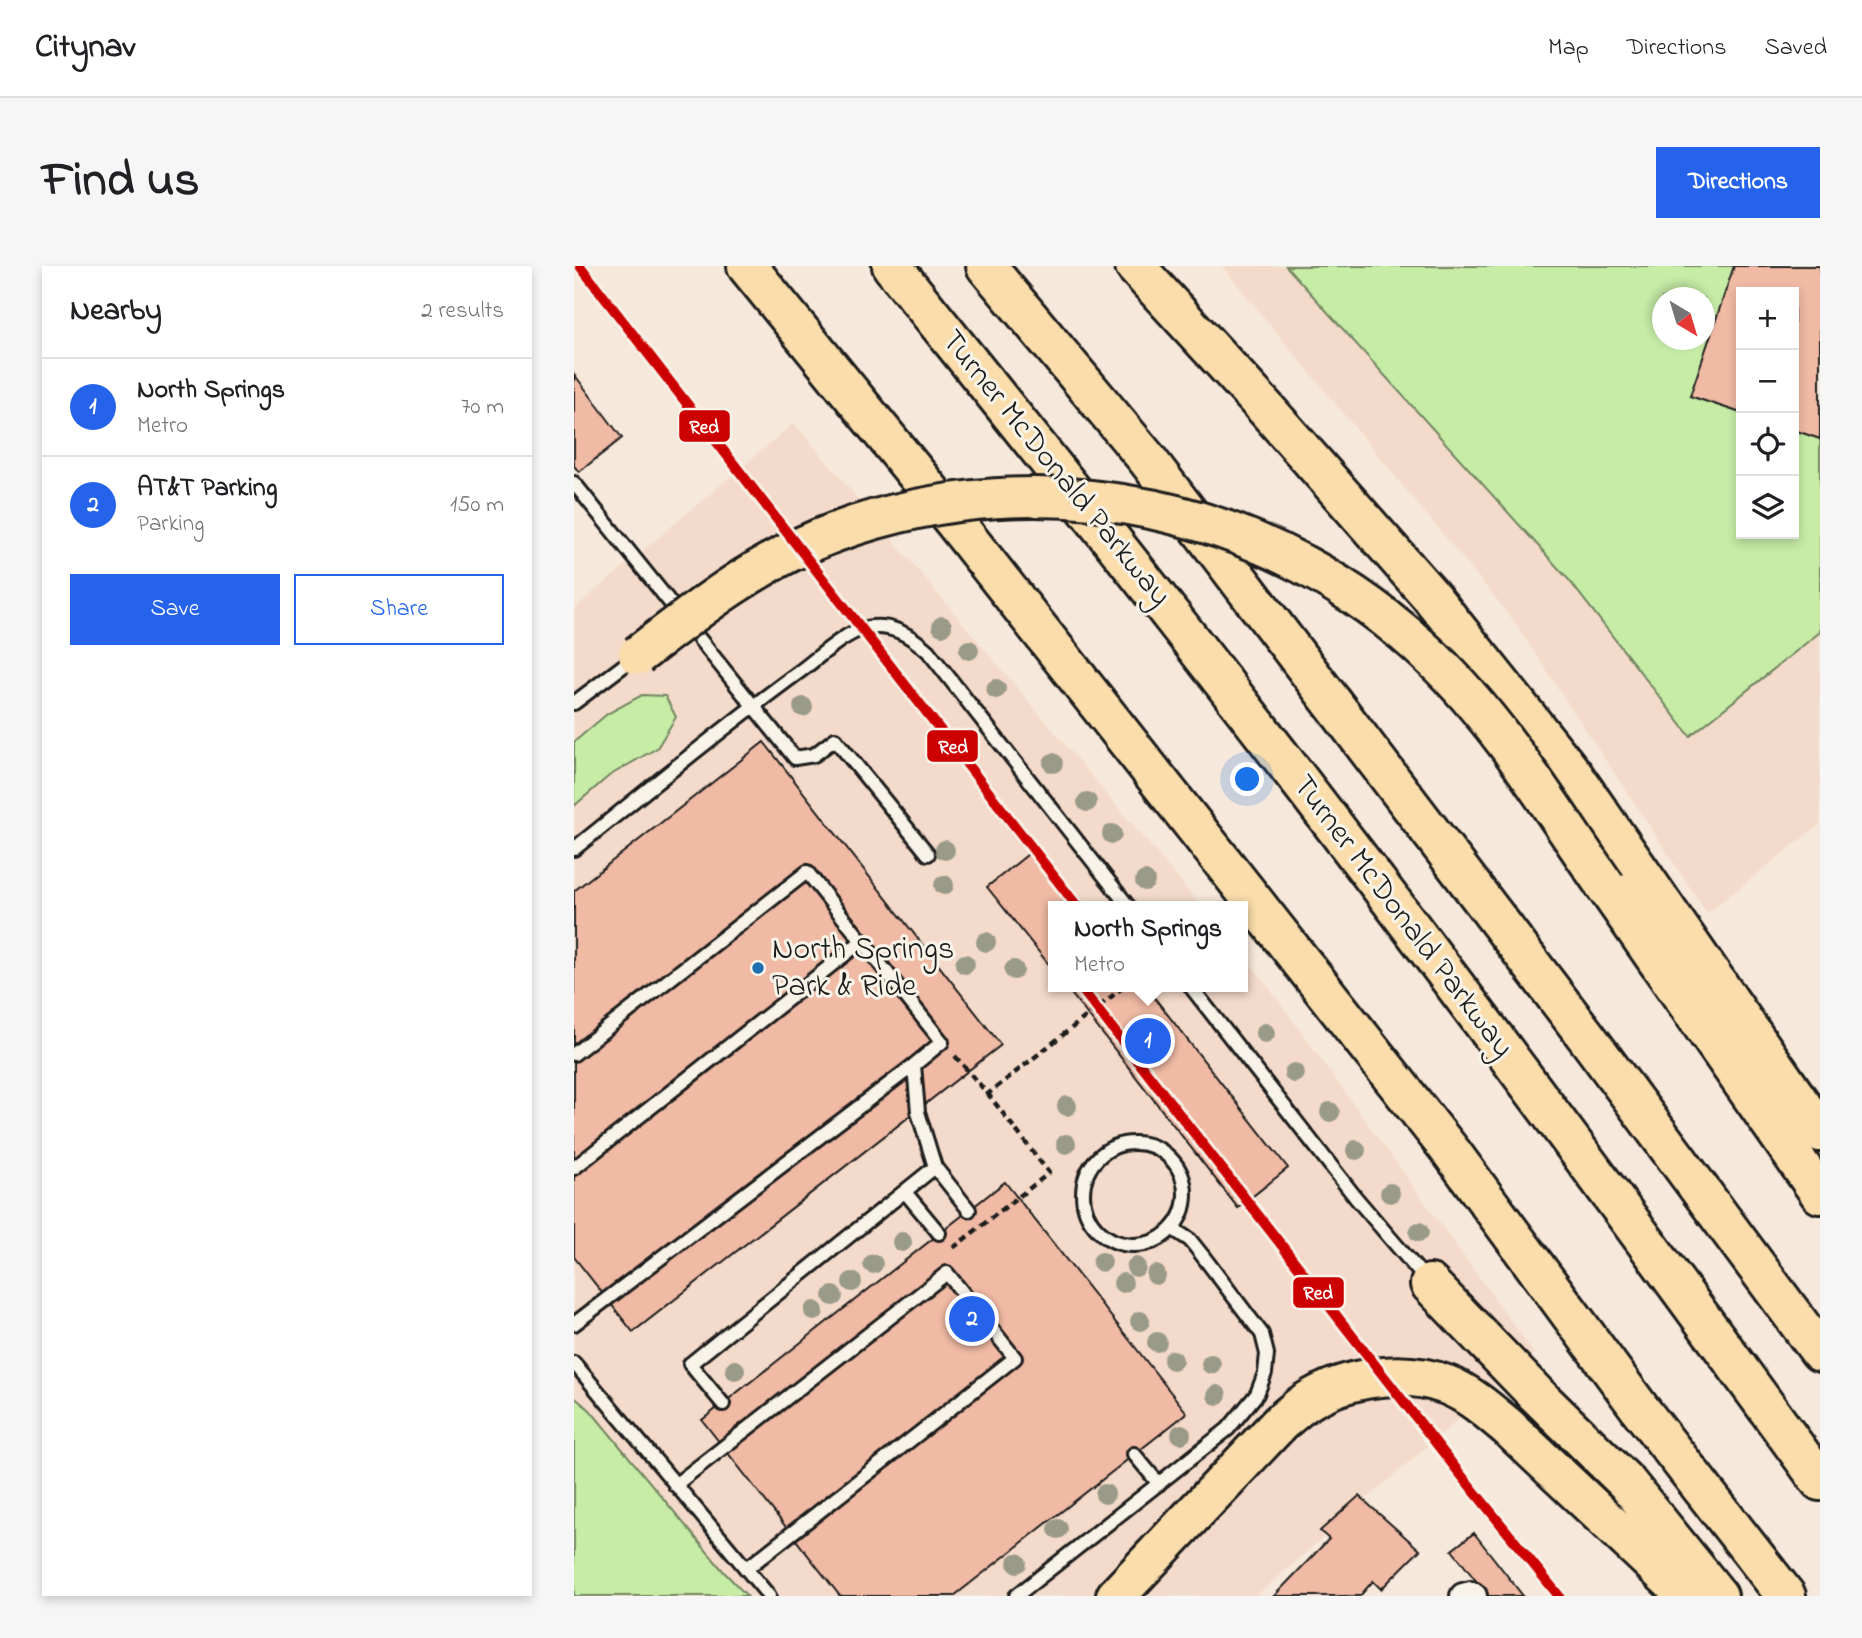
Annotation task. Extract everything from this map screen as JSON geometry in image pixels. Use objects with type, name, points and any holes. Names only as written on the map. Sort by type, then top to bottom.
[{"type":"highway","points":[[747,266],[927,487],[1452,1153],[1640,1409],[1786,1596]]},
{"type":"highway","name":"Turner McDonald Parkway","points":[[892,266],[1186,635],[1324,814],[1820,1480]]},
{"type":"highway","points":[[986,266],[1147,459],[1589,1040],[1820,1352]]},
{"type":"highway","points":[[1135,266],[1268,411],[1429,594],[1572,773],[1820,1132]]},
{"type":"highway","points":[[638,655],[735,583],[784,555],[836,532],[889,516],[948,503],[1047,497],[1108,502],[1156,510],[1252,539],[1302,562],[1349,590],[1395,625],[1434,660],[1471,700],[1506,743],[1820,1194]]},
{"type":"highway","points":[[1430,1284],[1627,1483],[1718,1596]]},
{"type":"highway","points":[[1116,1596],[1281,1422],[1307,1402],[1336,1387],[1387,1377],[1413,1377],[1447,1385],[1480,1404],[1509,1428],[1687,1596]]},
{"type":"street","points":[[1463,1596],[1474,1596]]},
{"type":"lane","points":[[574,483],[795,758],[814,755],[835,739],[928,855]]},
{"type":"lane","points":[[574,849],[753,706],[841,641],[864,628],[888,627],[911,636],[928,651],[1124,901]]},
{"type":"lane","points":[[574,703],[638,655]]},
{"type":"lane","points":[[574,1054],[807,872],[943,1042],[574,1324]]},
{"type":"lane","points":[[574,1168],[862,941]]},
{"type":"lane","points":[[1195,992],[1356,1198],[1430,1284]]},
{"type":"lane","points":[[914,1065],[918,1112],[935,1167],[969,1210]]},
{"type":"lane","points":[[1125,1143],[1143,1143],[1160,1149],[1173,1160],[1184,1178],[1186,1196],[1182,1213],[1173,1229],[1159,1239],[1143,1245],[1125,1245],[1108,1239],[1094,1227],[1085,1210],[1082,1192],[1086,1174],[1096,1159],[1125,1143]]},
{"type":"lane","points":[[723,1404],[690,1364],[935,1167]]},
{"type":"lane","points":[[905,1192],[939,1233]]},
{"type":"lane","points":[[1016,1596],[1228,1429],[1257,1394],[1265,1373],[1267,1354],[1262,1334],[1190,1240],[1173,1229]]},
{"type":"lane","points":[[675,1485],[947,1273],[1015,1358],[746,1569]]},
{"type":"lane","points":[[574,1363],[769,1596]]},
{"type":"lane","points":[[1134,1454],[1159,1484]]},
{"type":"path","points":[[988,1094],[1117,992]]},
{"type":"path","points":[[943,1042],[988,1094],[1049,1173],[952,1249]]},
{"type":"shaded area","points":[[1222,266],[1820,266],[1820,824],[1707,913],[1511,617]]},
{"type":"shaded area","points":[[794,423],[1197,901],[1048,901],[1048,992],[1248,992],[1248,961],[1534,1353],[1256,1596],[574,1596],[574,609]]},
{"type":"green space","points":[[1286,266],[1820,266],[1820,632],[1690,736],[1568,579]]},
{"type":"green space","points":[[642,695],[665,696],[676,717],[657,748],[609,776],[574,806],[574,742],[607,714]]},
{"type":"green space","points":[[574,1397],[590,1410],[747,1596],[574,1596]]},
{"type":"building","points":[[1734,266],[1820,266],[1820,439],[1799,432],[1799,287],[1736,287],[1736,411],[1690,396],[1706,350],[1715,350],[1715,322]]},
{"type":"building","points":[[574,374],[622,438],[579,472],[574,466]]},
{"type":"building","name":"North Springs Park & Ride","points":[[764,742],[1001,1045],[633,1332],[574,1257],[574,891]]},
{"type":"building","points":[[1037,847],[1079,901],[1048,901],[1048,963],[987,887]]},
{"type":"building","points":[[1070,992],[1150,992],[1288,1168],[1238,1208]]},
{"type":"building","points":[[1005,1182],[1187,1413],[954,1596],[840,1596],[702,1420]]},
{"type":"building","points":[[1359,1496],[1420,1550],[1381,1589],[1373,1581],[1360,1596],[1274,1596],[1329,1539],[1320,1531]]},
{"type":"building","points":[[1474,1533],[1523,1596],[1488,1596],[1452,1550]]},
{"type":"transit line","name":"Red","points":[[580,266],[1073,901]]},
{"type":"transit line","name":"Red","points":[[1084,992],[1457,1470],[1559,1596]]},
{"type":"place","name":"North Springs Park & Ride","points":[[758,968]]},
{"type":"place","name":"North Springs","points":[[1148,1041]]},
{"type":"place","name":"AT&T Parking","points":[[972,1319]]}]
